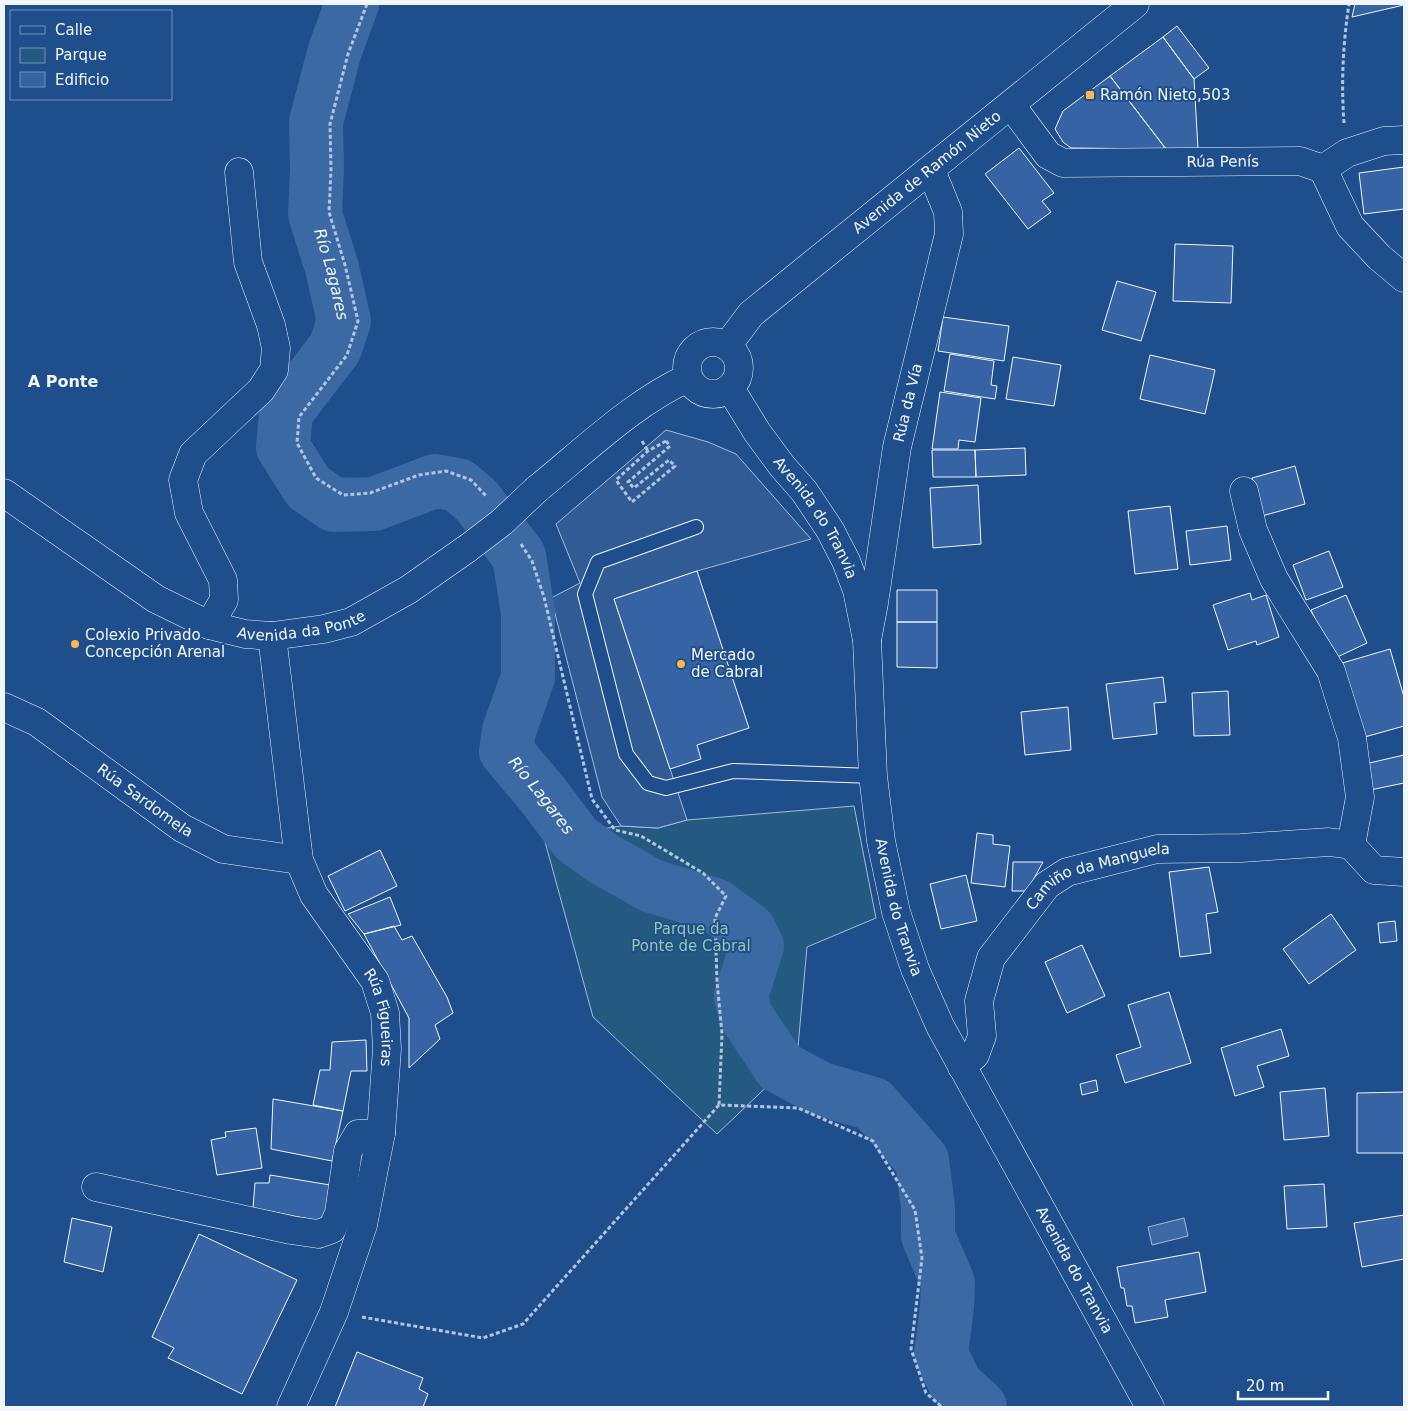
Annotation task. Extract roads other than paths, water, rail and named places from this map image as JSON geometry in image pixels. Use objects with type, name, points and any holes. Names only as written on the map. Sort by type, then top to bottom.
[{"type":"street","name":"Avenida de Ramón Nieto","points":[[727,346],[751,314],[1135,4]]},
{"type":"street","name":"Rúa Penís","points":[[1011,105],[1048,155],[1063,164],[1300,161],[1322,169]]},
{"type":"street","points":[[1404,140],[1384,141],[1347,152],[1322,169],[1350,226],[1379,257],[1404,278]]},
{"type":"street","name":"Rúa da Vía","points":[[866,640],[874,603],[897,447],[949,234],[948,212],[931,170]]},
{"type":"street","points":[[209,625],[224,600],[223,580],[189,513],[183,480],[193,454],[261,390],[274,370],[276,348],[271,325],[248,262],[238,172]]},
{"type":"street","points":[[716,342],[727,346],[735,355],[739,367],[737,379],[730,388],[721,393],[711,394],[702,392],[688,378],[687,367],[689,357],[696,348],[706,343],[716,342]]},
{"type":"street","name":"Avenida da Ponte","points":[[4,493],[156,599],[209,625],[245,634],[272,636],[324,629],[351,622],[408,590],[502,522],[538,489],[625,418],[667,388],[688,378]]},
{"type":"street","name":"Avenida do Tranvia","points":[[730,388],[757,432],[782,466],[804,491],[830,530],[846,561],[856,590],[866,640],[873,776],[881,841],[896,912],[915,969],[940,1026],[1150,1407]]},
{"type":"street","points":[[1244,491],[1253,530],[1274,579],[1331,671],[1352,738],[1360,797],[1351,845],[1374,870],[1404,872]]},
{"type":"street","name":"Rúa Figueiras","points":[[272,636],[300,860],[314,895],[375,981],[385,1013],[387,1049],[381,1133],[363,1225],[334,1312],[291,1407]]},
{"type":"street","name":"Rúa Sardomela","points":[[4,707],[37,722],[182,828],[223,850],[300,860]]},
{"type":"street","name":"Camiño da Manguela","points":[[962,1067],[975,1055],[982,1036],[979,1001],[991,958],[1047,885],[1067,872],[1157,849],[1241,848],[1329,842],[1351,845]]},
{"type":"street","points":[[96,1187],[291,1230],[318,1234],[332,1229],[339,1213],[348,1152],[358,1134],[381,1133]]},
{"type":"lane","points":[[696,526],[598,562],[584,594],[626,754],[648,783],[666,788],[733,771],[873,776]]},
{"type":"waterway","name":"Río Lagares","points":[[352,4],[335,50],[316,122],[317,169],[315,214],[332,268],[344,321],[335,348],[286,412],[283,447],[308,487],[334,505],[374,504],[435,481],[458,485],[476,500],[519,556],[528,613],[528,677],[509,731],[506,751],[543,795],[576,839],[604,859],[652,886],[715,905],[749,930],[757,946],[741,996],[746,1016],[780,1067],[821,1089],[873,1104],[922,1160],[928,1207],[928,1236],[948,1283],[941,1354],[956,1385],[980,1407]]},
{"type":"place","name":"Ramón Nieto,503","points":[[1090,95]]},
{"type":"place","name":"Colexio Privado Concepción Arenal","points":[[75,644]]},
{"type":"place","name":"Mercado de Cabral","points":[[681,664]]},
{"type":"district","name":"A Ponte","points":[[63,381]]},
{"type":"park label","name":"Parque da Ponte de Cabral","points":[[691,938]]}]
